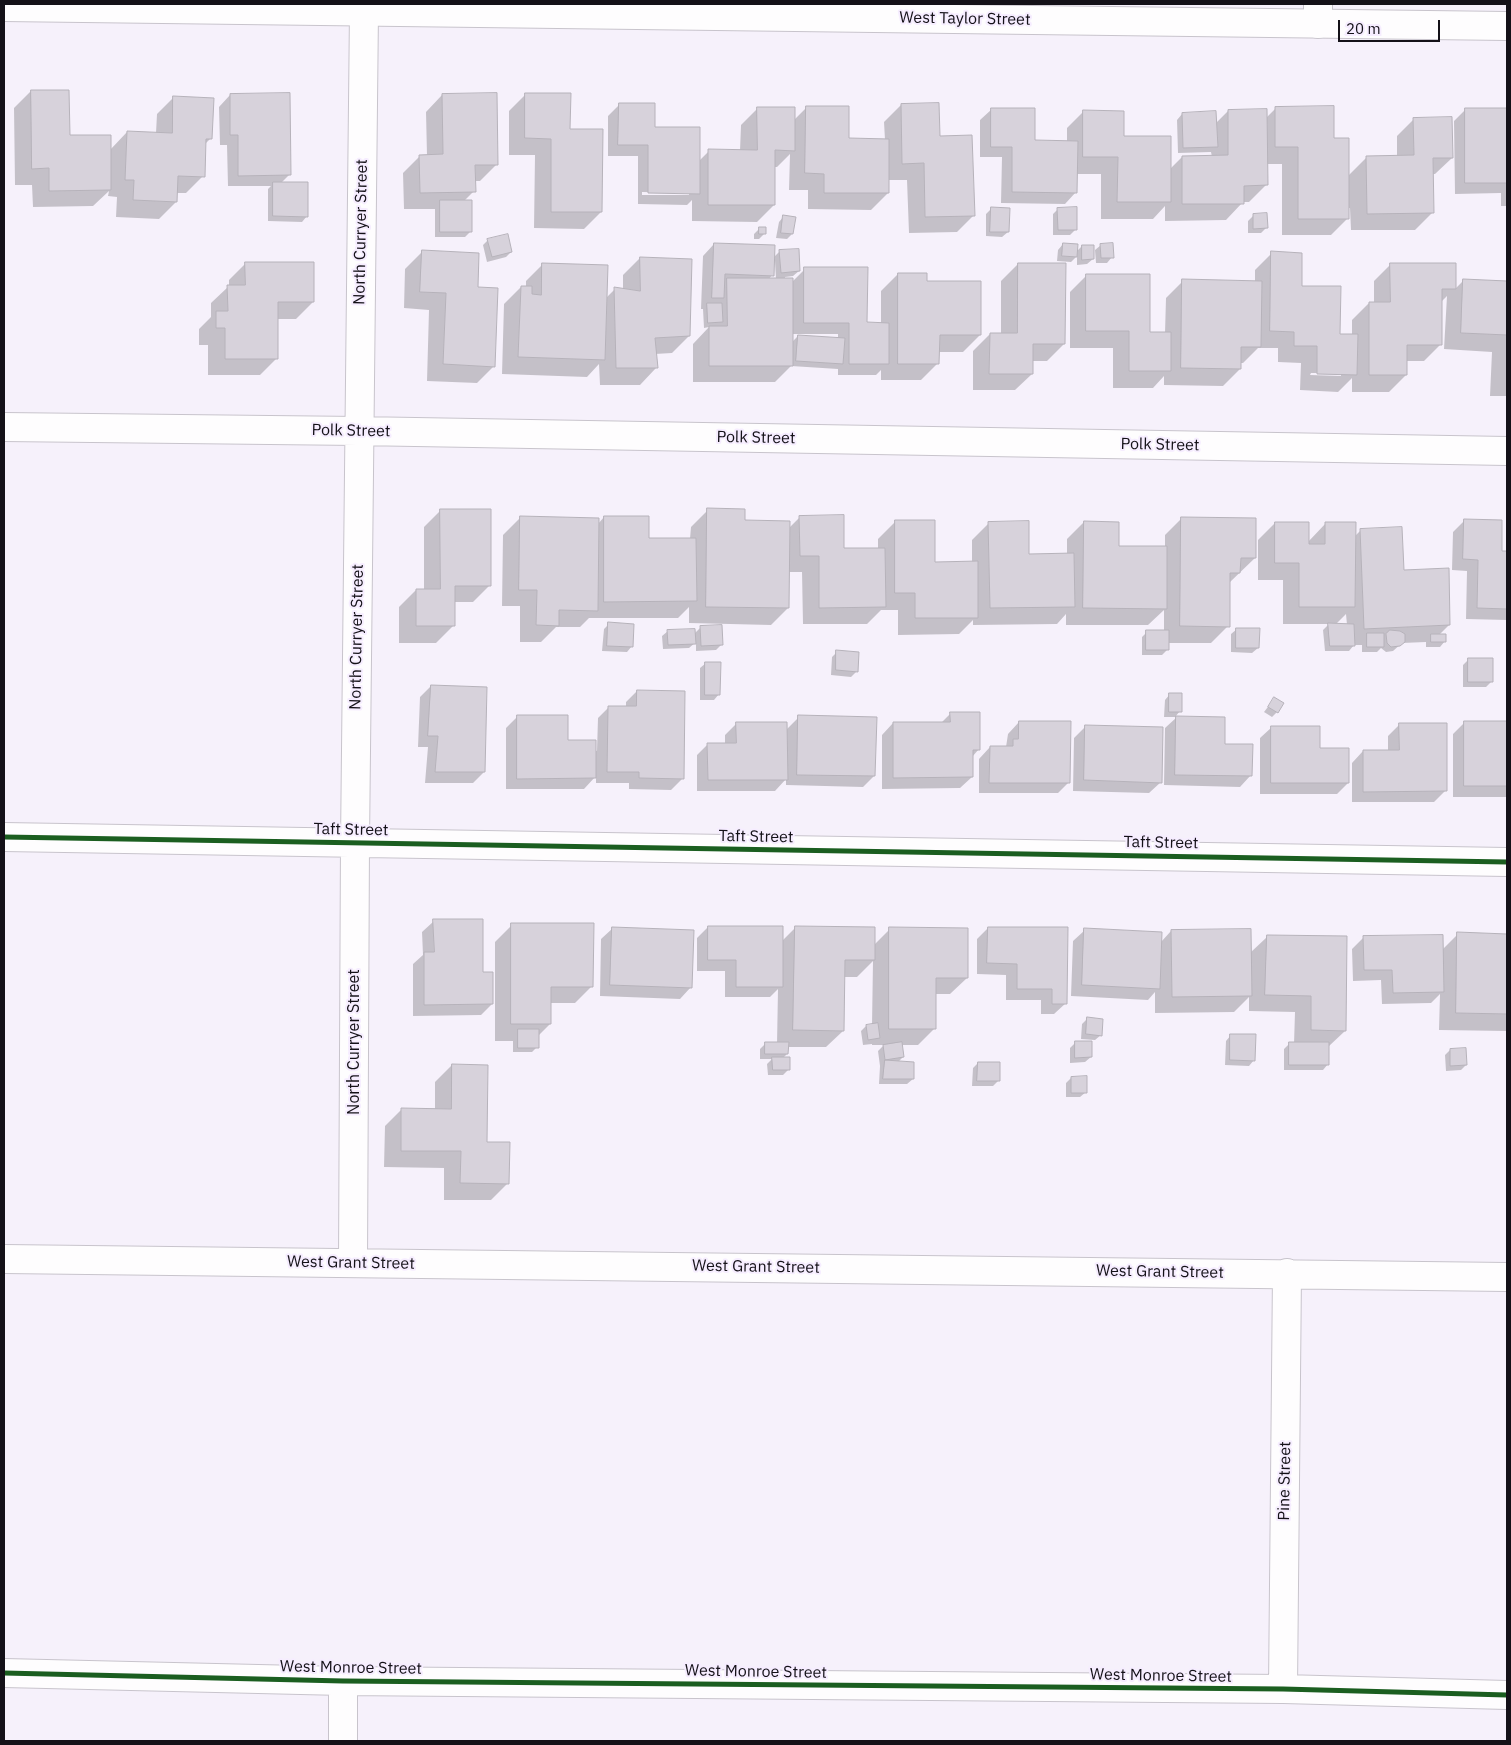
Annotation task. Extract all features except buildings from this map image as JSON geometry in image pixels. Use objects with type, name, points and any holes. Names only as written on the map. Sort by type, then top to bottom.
[{"type":"street","name":"West Taylor Street","points":[[4,7],[364,11],[914,11],[1318,14],[1507,26]]},
{"type":"street","name":"North Curryer Street","points":[[353,1263],[358,431],[364,11]]},
{"type":"street","name":"Polk Street","points":[[4,427],[358,431],[1507,451]]},
{"type":"street","name":"Taft Street","points":[[4,837],[1507,862]]},
{"type":"street","name":"West Grant Street","points":[[4,1259],[1507,1277]]},
{"type":"street","name":"Pine Street","points":[[1283,1689],[1287,1273]]},
{"type":"street","name":"West Monroe Street","points":[[4,1673],[344,1681],[1283,1689],[1507,1694]]},
{"type":"street","points":[[343,1741],[344,1681]]},
{"type":"cycle path","points":[[4,837],[1507,862]]},
{"type":"cycle path","points":[[4,1673],[343,1681],[1283,1689],[1507,1695]]}]
